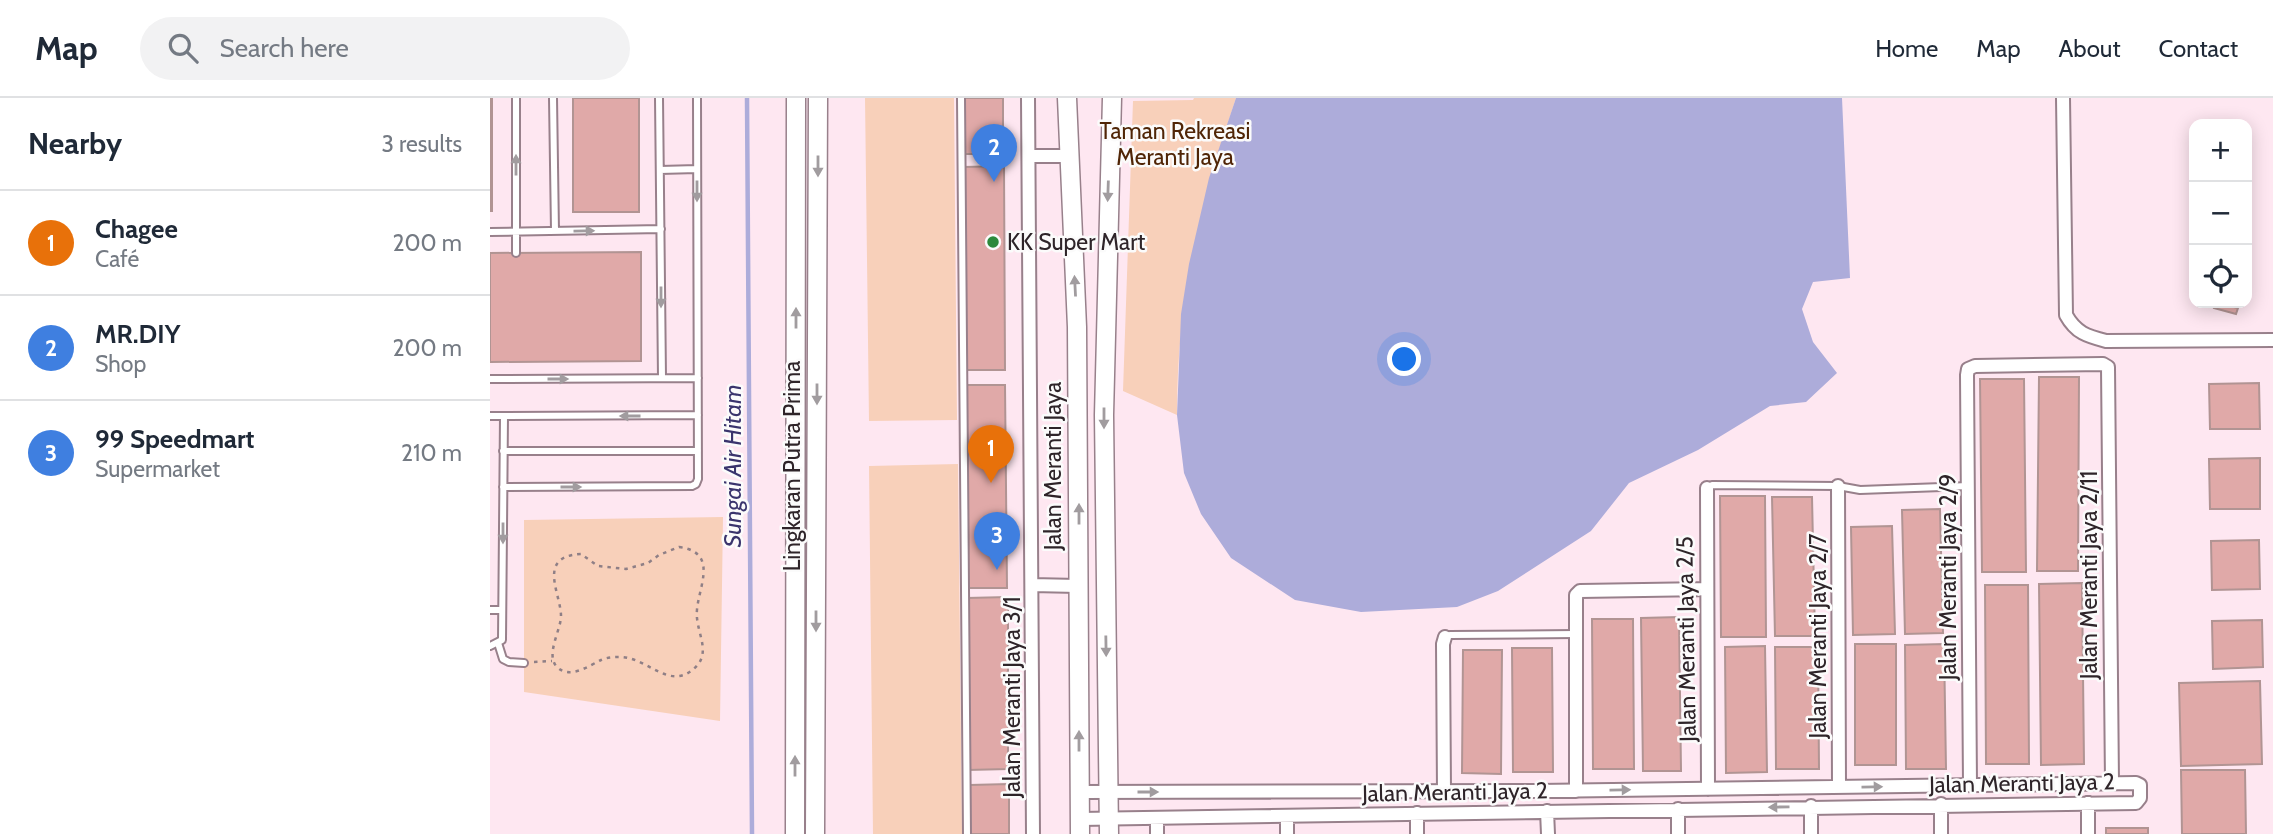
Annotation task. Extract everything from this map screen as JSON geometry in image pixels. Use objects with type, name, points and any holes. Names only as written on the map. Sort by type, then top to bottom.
[{"type":"main road","name":"Lingkaran Putra Prima","points":[[795,834],[796,98]]},
{"type":"main road","name":"Lingkaran Putra Prima","points":[[815,834],[818,98]]},
{"type":"main road","points":[[1109,826],[1104,415],[1112,98]]},
{"type":"main road","name":"Jalan Meranti Jaya","points":[[1068,99],[1077,327],[1080,827]]},
{"type":"street","name":"Jalan Meranti Jaya 3/1","points":[[1028,98],[1033,834]]},
{"type":"street","points":[[2063,98],[2066,315],[2073,328],[2086,336],[2106,341],[2273,340]]},
{"type":"street","points":[[1029,156],[1069,156]]},
{"type":"street","name":"Jalan Meranti Jaya 2/9","points":[[1970,785],[1968,369],[1975,366],[2103,364],[2108,367]]},
{"type":"street","name":"Jalan Meranti Jaya 2/11","points":[[2108,367],[2112,783]]},
{"type":"street","name":"Jalan Meranti Jaya 2/7","points":[[1838,486],[1839,787]]},
{"type":"street","name":"Jalan Meranti Jaya 2/5","points":[[1707,488],[1708,789]]},
{"type":"street","points":[[1032,586],[1078,586]]},
{"type":"street","points":[[1576,791],[1576,595],[1580,591],[1707,589]]},
{"type":"street","points":[[1444,791],[1445,637]]},
{"type":"street","name":"Jalan Meranti Jaya 2","points":[[1080,792],[1576,791],[2112,783],[2140,785],[2140,798],[2136,803],[1157,818],[1109,826],[1080,827]]},
{"type":"street","points":[[1743,788],[1744,808]]},
{"type":"street","points":[[1485,791],[1486,812]]},
{"type":"street","points":[[1233,817],[1234,792]]},
{"type":"street","points":[[2088,803],[2088,834]]},
{"type":"street","points":[[1941,804],[1941,834]]},
{"type":"street","points":[[1811,806],[1811,834]]},
{"type":"street","points":[[1678,809],[1678,834]]},
{"type":"street","points":[[1547,811],[1548,834]]},
{"type":"street","points":[[1417,813],[1417,834]]},
{"type":"street","points":[[1287,816],[1287,834]]},
{"type":"street","points":[[1157,818],[1157,834]]},
{"type":"lane","points":[[516,98],[516,253]]},
{"type":"lane","points":[[553,98],[555,231]]},
{"type":"lane","points":[[659,98],[662,378]]},
{"type":"lane","points":[[503,487],[696,484],[697,98]]},
{"type":"lane","points":[[961,98],[967,834]]},
{"type":"lane","points":[[660,170],[697,169]]},
{"type":"lane","points":[[490,232],[661,229]]},
{"type":"lane","points":[[490,379],[698,378]]},
{"type":"lane","points":[[490,416],[698,415]]},
{"type":"lane","points":[[490,646],[502,640],[504,416]]},
{"type":"lane","points":[[503,451],[698,451]]},
{"type":"lane","points":[[1707,488],[1712,485],[1838,486],[1860,490],[1969,486]]},
{"type":"lane","points":[[490,610],[502,610]]},
{"type":"lane","points":[[1445,637],[1576,634]]},
{"type":"lane","points":[[498,643],[503,659],[524,663]]},
{"type":"path","points":[[679,547],[688,549],[704,565],[697,618],[704,645],[703,654],[690,672],[671,677],[642,661],[620,657],[602,660],[579,670],[561,670],[554,661],[554,647],[562,618],[553,579],[555,570],[566,557],[581,554],[598,566],[626,569],[648,563],[679,547]]},
{"type":"path","points":[[524,663],[554,661]]},
{"type":"green space","points":[[865,98],[954,98],[957,420],[869,421]]},
{"type":"green space","name":"Taman Rekreasi Meranti Jaya","points":[[1236,98],[1211,178],[1193,254],[1181,332],[1177,415],[1123,391],[1133,101]]},
{"type":"green space","points":[[958,464],[962,834],[873,834],[869,466]]},
{"type":"green space","points":[[723,517],[720,721],[524,692],[524,520]]},
{"type":"water","points":[[1236,98],[1842,98],[1850,278],[1813,282],[1802,309],[1813,342],[1837,373],[1806,402],[1770,406],[1698,450],[1629,483],[1591,531],[1498,591],[1457,607],[1361,612],[1295,600],[1231,558],[1201,514],[1184,473],[1177,415],[1181,314],[1189,264],[1209,178]]},
{"type":"building","points":[[492,98],[492,211],[490,211]]},
{"type":"building","points":[[573,98],[639,98],[639,212],[573,212]]},
{"type":"building","points":[[963,98],[1003,98],[1003,154],[964,154]]},
{"type":"building","points":[[1004,166],[1005,370],[965,370],[964,167]]},
{"type":"building","points":[[641,252],[641,361],[490,362],[490,253]]},
{"type":"building","points":[[2214,308],[2238,308],[2236,314]]},
{"type":"building","points":[[2039,377],[2079,377],[2078,571],[2037,571]]},
{"type":"building","points":[[1980,379],[2024,379],[2026,572],[1982,572]]},
{"type":"building","points":[[2259,383],[2260,429],[2210,429],[2209,384]]},
{"type":"building","points":[[966,385],[1005,385],[1007,588],[968,588]]},
{"type":"building","points":[[2260,458],[2260,509],[2210,509],[2209,459]]},
{"type":"building","points":[[1720,496],[1765,496],[1766,637],[1721,637]]},
{"type":"building","points":[[1772,497],[1812,497],[1815,636],[1775,636]]},
{"type":"building","points":[[1940,509],[1943,633],[1905,634],[1902,510]]},
{"type":"building","points":[[1892,526],[1895,634],[1853,635],[1851,527]]},
{"type":"building","points":[[2259,540],[2260,589],[2212,590],[2211,541]]},
{"type":"building","points":[[2082,583],[2084,764],[2041,765],[2039,584]]},
{"type":"building","points":[[1985,585],[2028,585],[2029,764],[1986,764]]},
{"type":"building","points":[[1008,597],[1008,769],[968,770],[967,598]]},
{"type":"building","points":[[1679,617],[1681,771],[1643,771],[1641,618]]},
{"type":"building","points":[[1592,619],[1633,619],[1634,769],[1593,769]]},
{"type":"building","points":[[2262,620],[2263,667],[2213,669],[2212,621]]},
{"type":"building","points":[[1855,644],[1896,644],[1896,765],[1855,765]]},
{"type":"building","points":[[1944,644],[1946,769],[1906,769],[1905,645]]},
{"type":"building","points":[[1765,646],[1767,772],[1726,773],[1725,647]]},
{"type":"building","points":[[1775,647],[1818,647],[1819,769],[1776,769]]},
{"type":"building","points":[[1512,648],[1552,648],[1553,772],[1513,772]]},
{"type":"building","points":[[1463,650],[1502,650],[1501,774],[1462,773]]},
{"type":"building","points":[[2260,681],[2262,764],[2181,766],[2179,683]]},
{"type":"building","points":[[2181,770],[2245,770],[2246,834],[2182,834]]},
{"type":"building","points":[[1009,784],[1009,834],[970,834],[970,785]]},
{"type":"building","points":[[2106,828],[2148,828],[2148,834],[2106,834]]},
{"type":"waterway","name":"Sungai Air Hitam","points":[[747,98],[752,834]]},
{"type":"place","name":"MR.DIY","points":[[994,182]]},
{"type":"place","name":"KK Super Mart","points":[[993,242]]},
{"type":"place","name":"Chagee","points":[[991,483]]},
{"type":"place","name":"99 Speedmart","points":[[997,570]]}]
